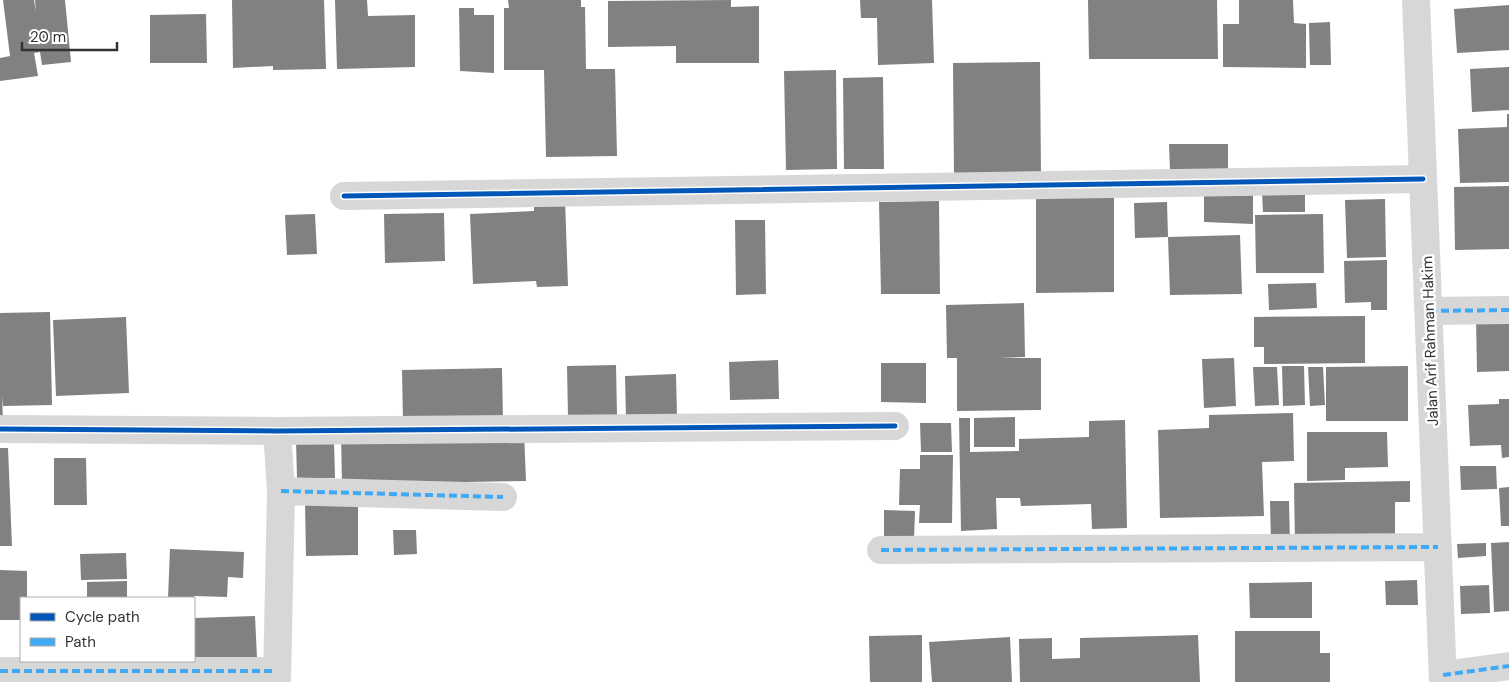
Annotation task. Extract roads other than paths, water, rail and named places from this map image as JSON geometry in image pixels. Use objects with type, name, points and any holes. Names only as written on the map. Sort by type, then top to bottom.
[{"type":"street","name":"Jalan Arif Rahman Hakim","points":[[1416,0],[1443,678]]},
{"type":"street","points":[[344,196],[1423,179]]},
{"type":"street","points":[[1429,311],[1509,310]]},
{"type":"street","points":[[0,429],[277,431],[895,426]]},
{"type":"street","points":[[0,671],[276,677],[281,491],[277,431]]},
{"type":"street","points":[[281,491],[503,497]]},
{"type":"street","points":[[881,550],[1438,546]]},
{"type":"street","points":[[1443,678],[1509,666]]}]
